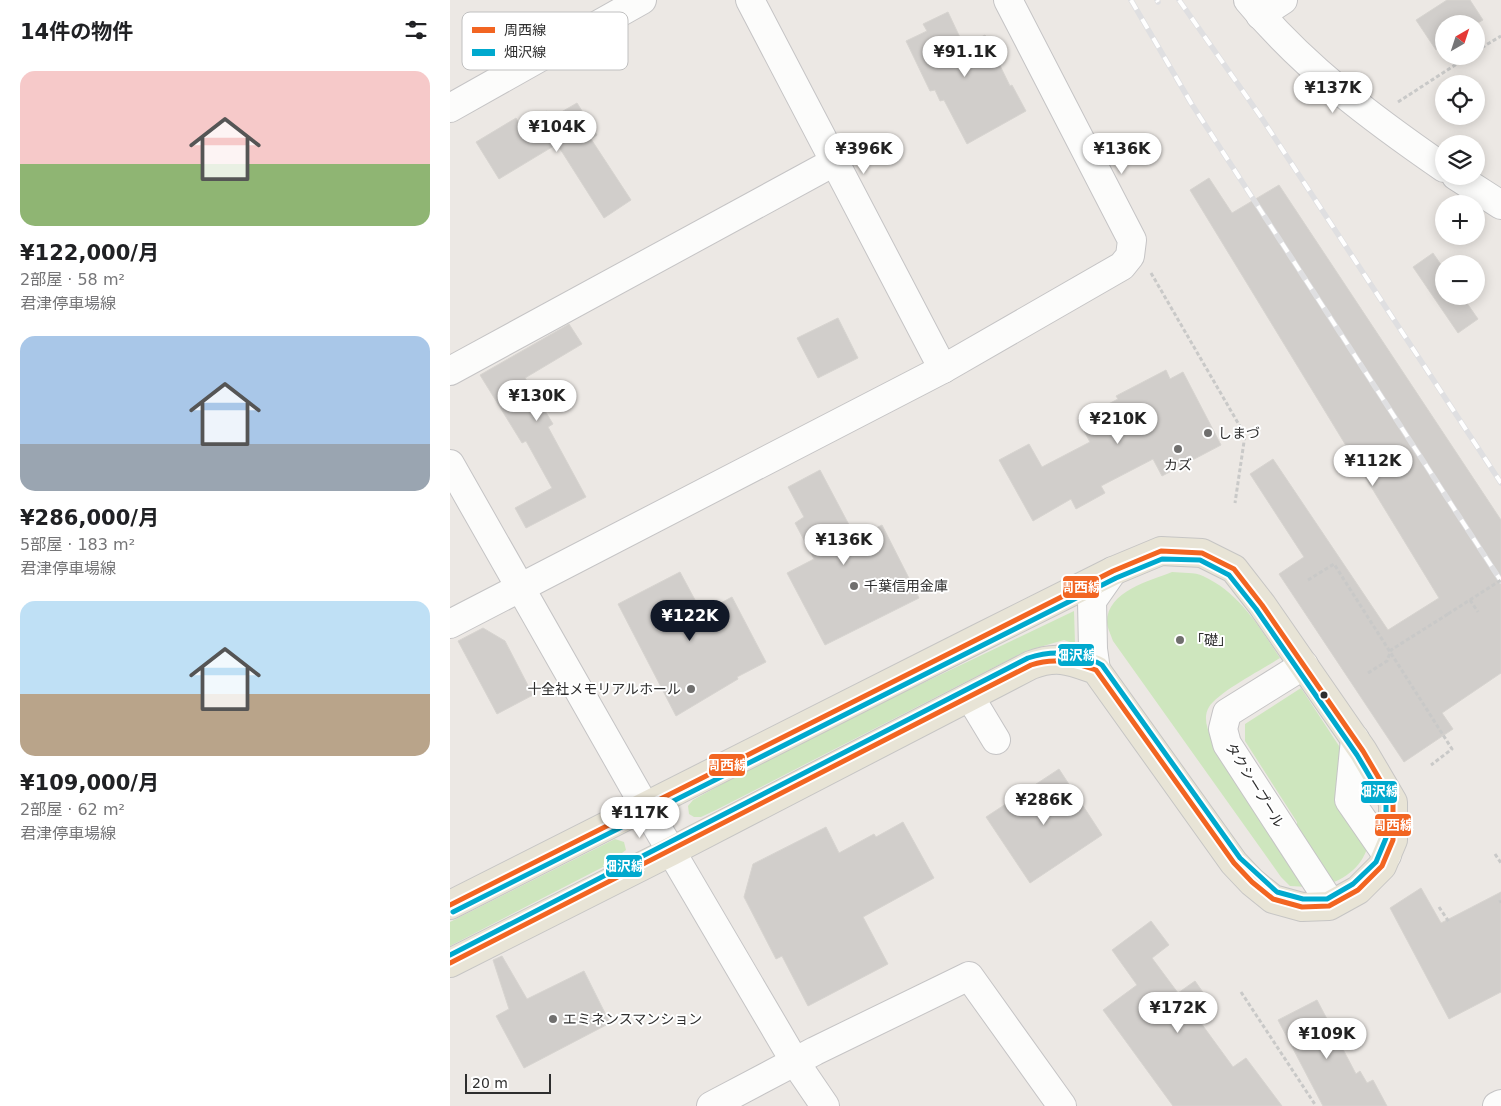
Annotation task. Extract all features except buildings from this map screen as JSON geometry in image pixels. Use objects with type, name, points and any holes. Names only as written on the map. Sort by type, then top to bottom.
[{"type":"main road","points":[[450,905],[644,805],[1113,571],[1160,551],[1202,553],[1234,569],[1356,740],[1393,802],[1393,840],[1382,866],[1358,890],[1331,904],[1302,907],[1273,899],[1252,882],[1234,863],[1096,670],[1065,659],[1048,659],[1031,665],[672,851],[450,963]]},
{"type":"street","points":[[621,12],[642,0]]},
{"type":"street","points":[[750,0],[943,369]]},
{"type":"street","points":[[450,624],[943,369],[1122,266],[1130,256],[1132,240],[1008,0]]},
{"type":"street","points":[[1254,8],[1283,0]]},
{"type":"street","points":[[1254,8],[1342,94],[1384,127],[1435,162]]},
{"type":"street","points":[[450,108],[518,70]]},
{"type":"street","points":[[450,371],[834,162]]},
{"type":"street","points":[[1470,185],[1501,205]]},
{"type":"street","points":[[450,464],[644,805],[794,1062],[824,1106]]},
{"type":"street","points":[[1096,670],[1092,639],[1092,601],[1113,571]]},
{"type":"street","name":"タクシープール","points":[[1304,665],[1227,713],[1223,729],[1227,744],[1331,904]]},
{"type":"street","points":[[970,697],[996,740]]},
{"type":"street","points":[[1356,740],[1350,800],[1387,855]]},
{"type":"street","points":[[711,1106],[794,1062],[969,976],[1062,1106]]},
{"type":"street","points":[[1497,1106],[1501,1104]]},
{"type":"path","points":[[1485,46],[1501,36]]},
{"type":"path","points":[[1394,104],[1455,65]]},
{"type":"path","points":[[1132,240],[1245,435],[1236,503]]},
{"type":"path","points":[[1308,580],[1334,564],[1391,650],[1452,749],[1431,764]]},
{"type":"path","points":[[1369,673],[1387,661],[1391,650],[1501,580]]},
{"type":"path","points":[[1470,600],[1478,612]]},
{"type":"path","points":[[1495,854],[1501,864]]},
{"type":"path","points":[[1439,907],[1449,922]]},
{"type":"path","points":[[1241,992],[1316,1106]]},
{"type":"green space","points":[[1172,572],[1200,575],[1228,592],[1248,612],[1280,658],[1231,688],[1214,701],[1207,711],[1206,722],[1211,737],[1308,887],[1290,886],[1281,877],[1113,641],[1107,622],[1109,611],[1114,602],[1131,589]]},
{"type":"green space","points":[[1074,611],[1075,644],[1064,640],[1026,651],[716,810],[701,817],[694,817],[689,814],[688,806],[693,800],[795,744]]},
{"type":"green space","points":[[1301,688],[1343,752],[1369,842],[1363,858],[1353,870],[1340,879],[1324,885],[1297,843],[1297,822],[1245,741],[1245,724]]},
{"type":"green space","points":[[615,839],[624,842],[626,850],[603,867],[450,946],[450,922]]},
{"type":"railway","points":[[1131,0],[1191,103],[1501,581]]},
{"type":"railway","points":[[1179,0],[1261,117],[1501,483]]},
{"type":"transit line","name":"周西線","points":[[450,905],[1113,571],[1161,551],[1202,553],[1234,569],[1262,605],[1363,751],[1393,802],[1393,840],[1382,866],[1358,890],[1329,906],[1302,907],[1273,899],[1252,882],[1234,863],[1096,670],[1080,665],[1048,661],[1031,665],[450,963]]},
{"type":"transit line","name":"畑沢線","points":[[450,955],[1037,655],[1065,653],[1084,657],[1102,665],[1240,858],[1277,892],[1303,899],[1327,899],[1353,884],[1376,862],[1386,838],[1386,804],[1357,755],[1256,609],[1229,575],[1200,560],[1162,559],[1116,578],[453,912]]},
{"type":"place","name":"しまづ","points":[[1208,433]]},
{"type":"place","name":"カズ","points":[[1178,449]]},
{"type":"place","name":"千葉信用金庫","points":[[854,586]]},
{"type":"place","name":"「礎」","points":[[1180,640]]},
{"type":"place","name":"十全社メモリアルホール","points":[[691,689]]},
{"type":"place","name":"エミネンスマンション","points":[[553,1019]]}]
